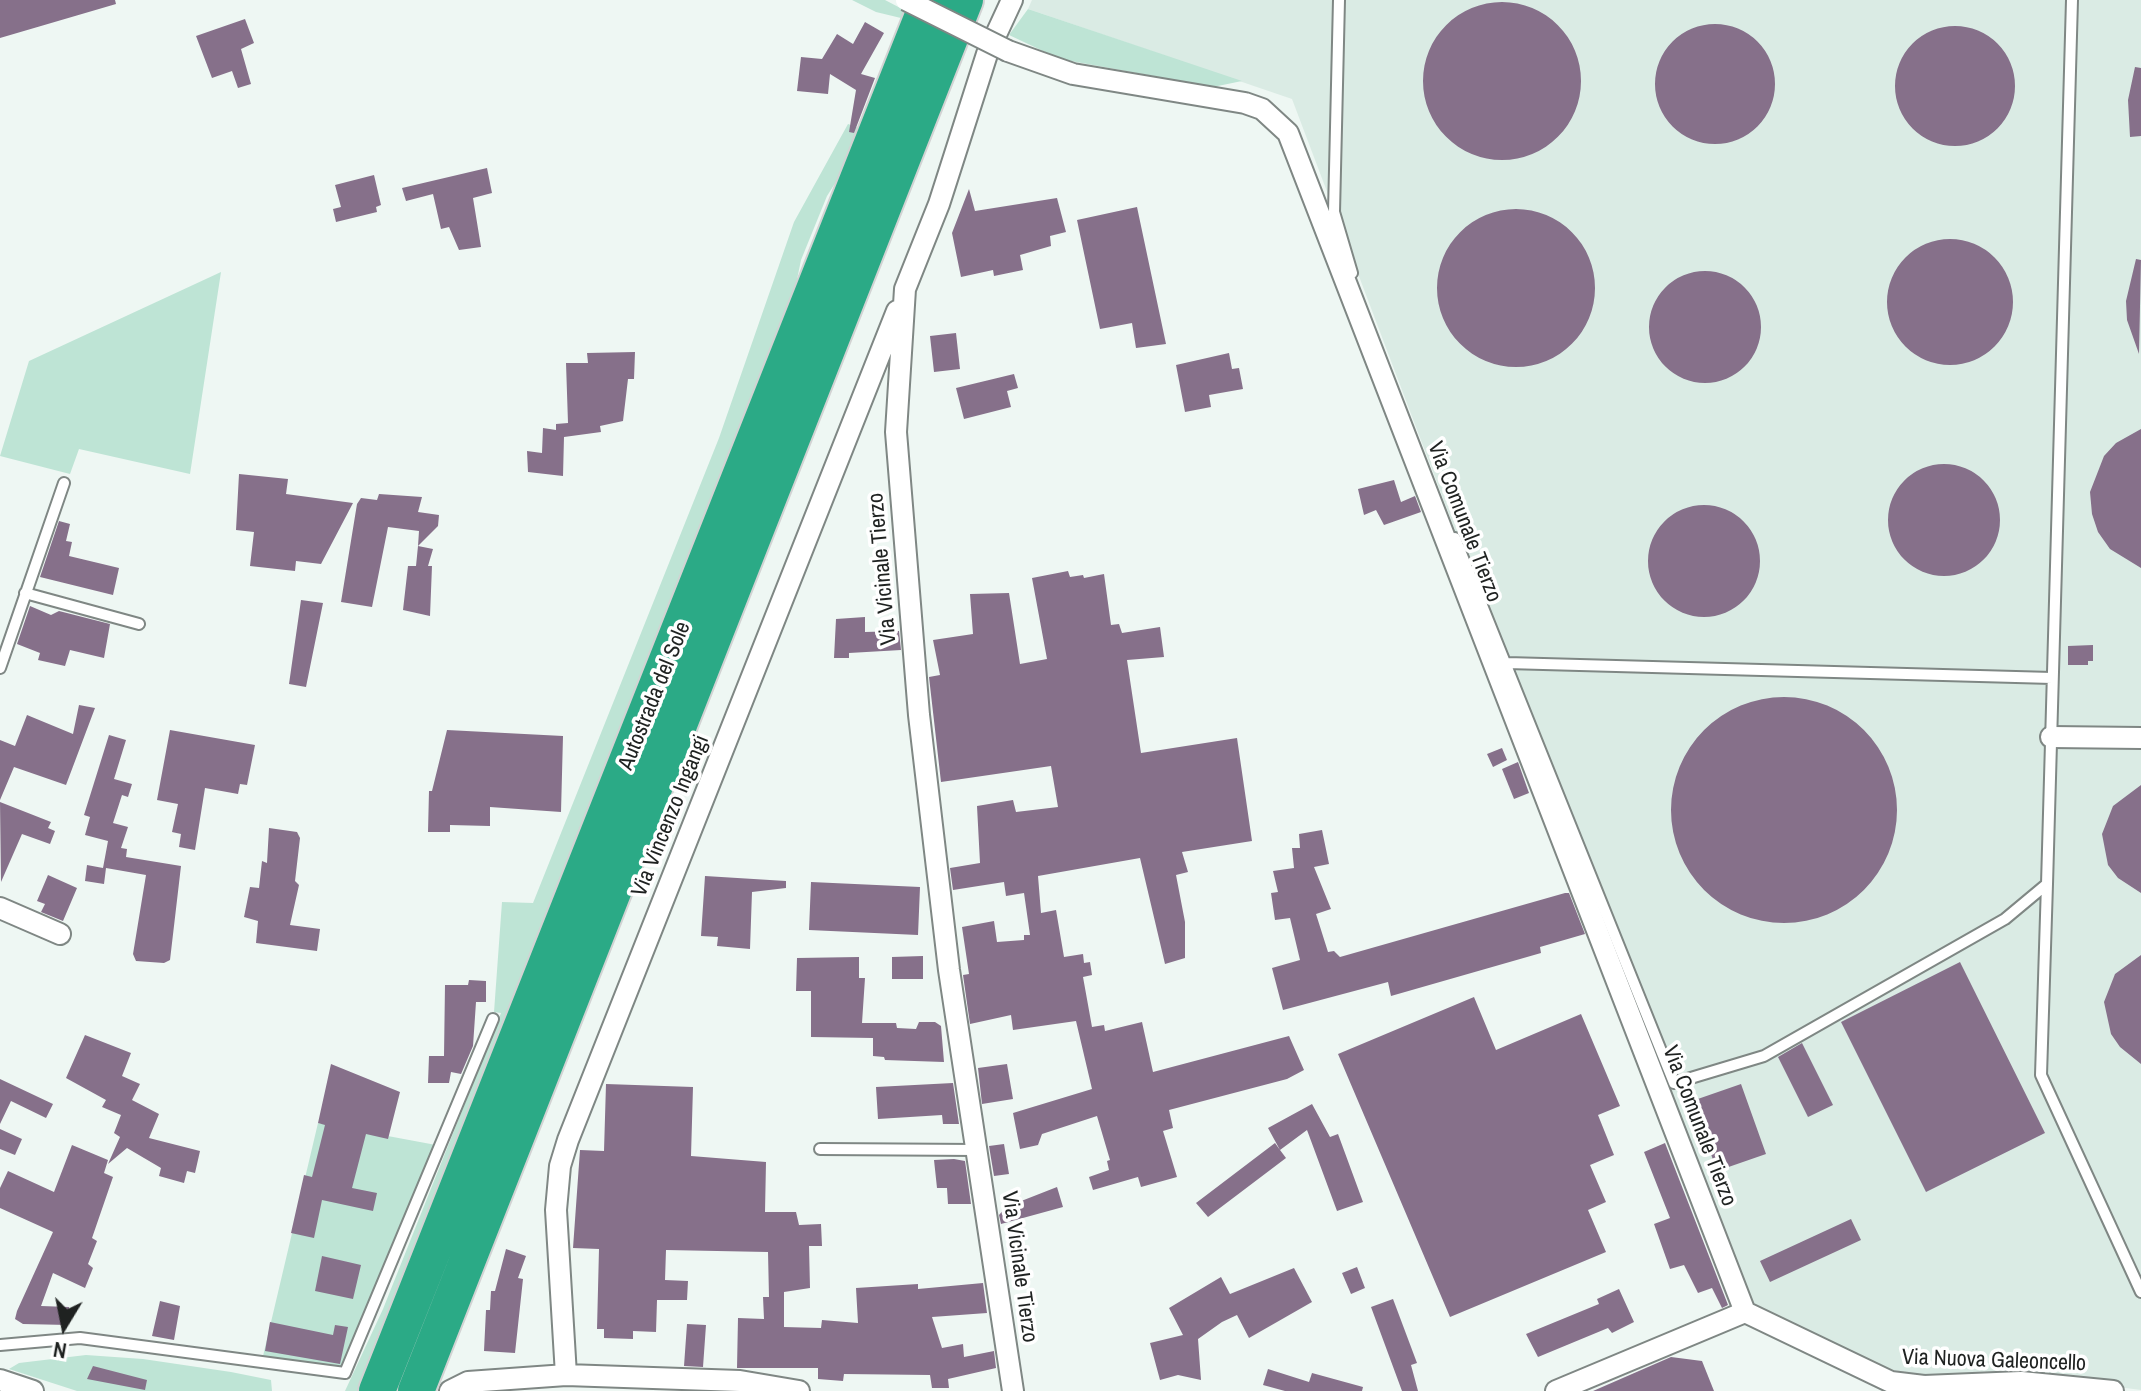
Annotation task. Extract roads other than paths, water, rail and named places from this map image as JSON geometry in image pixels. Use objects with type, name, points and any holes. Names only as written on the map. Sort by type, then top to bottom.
[{"type":"highway","name":"Autostrada del Sole","points":[[377,1391],[929,0]]},
{"type":"highway","name":"Autostrada del Sole","points":[[416,1391],[965,0]]},
{"type":"street","name":"Via Comunale Tierzo","points":[[906,0],[1008,51],[1073,74],[1245,103],[1262,109],[1288,133],[1745,1312]]},
{"type":"street","name":"Via Vicinale Tierzo","points":[[1012,0],[987,54],[939,204],[905,289],[896,432],[919,715],[949,970],[1013,1391]]},
{"type":"street","name":"Via Vincenzo Ingangi","points":[[566,1375],[556,1210],[560,1166],[568,1140],[905,289]]},
{"type":"street","points":[[2051,737],[2141,738]]},
{"type":"street","points":[[0,908],[60,934]]},
{"type":"street","points":[[1556,1391],[1745,1312]]},
{"type":"street","name":"Via Nuova Galeoncello","points":[[1745,1312],[1891,1382],[1924,1386],[2021,1382],[2113,1391]]},
{"type":"street","points":[[450,1391],[468,1382],[566,1375],[740,1381],[799,1391]]},
{"type":"street","points":[[0,1380],[33,1391]]},
{"type":"lane","points":[[1339,0],[1334,212],[1364,314],[1674,1083],[1764,1056],[2005,919],[2047,884]]},
{"type":"lane","points":[[2072,0],[2041,1075],[2141,1292]]},
{"type":"lane","points":[[0,668],[64,483]]},
{"type":"lane","points":[[25,593],[139,624]]},
{"type":"lane","points":[[1507,663],[2052,678]]},
{"type":"lane","points":[[0,1345],[80,1338],[345,1373],[493,1019]]},
{"type":"lane","points":[[820,1149],[977,1150]]}]
